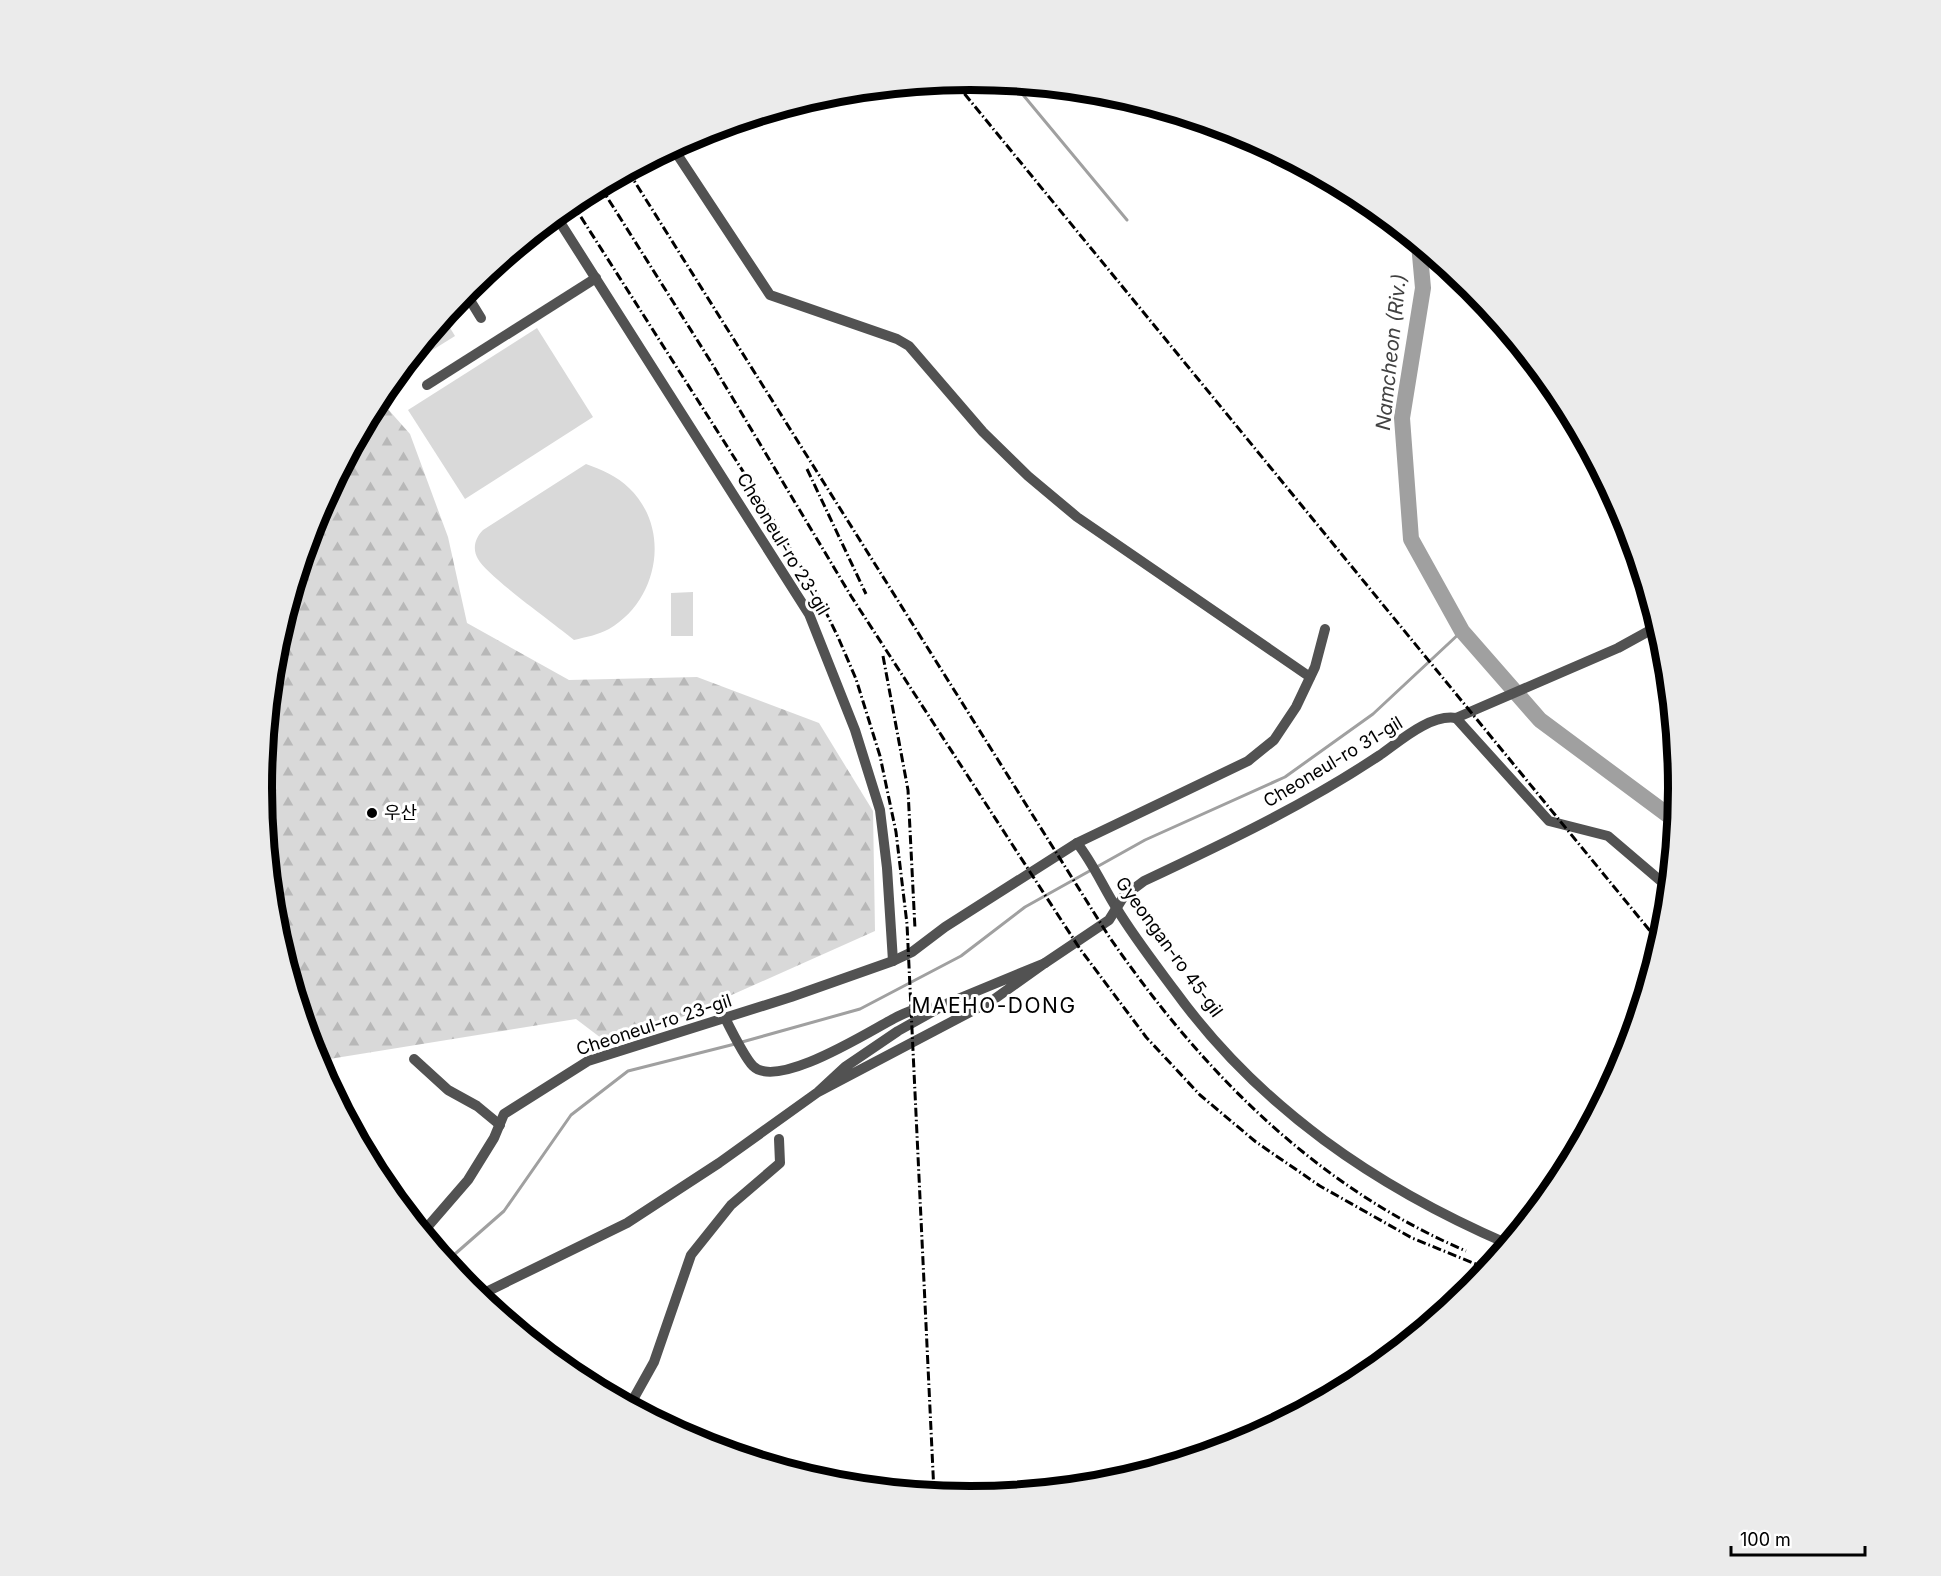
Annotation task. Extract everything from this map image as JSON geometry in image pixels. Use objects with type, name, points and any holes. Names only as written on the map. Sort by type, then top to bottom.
[{"type":"street","points":[[678,155],[770,295],[897,339],[909,346],[983,432],[1028,476],[1069,510],[1310,677]]},
{"type":"street","name":"Cheoneul-ro 23-gil","points":[[561,224],[809,614],[855,730],[880,810],[887,868],[892,961]]},
{"type":"street","points":[[427,386],[596,278]]},
{"type":"street","points":[[471,301],[481,318]]},
{"type":"street","name":"Cheoneul-ro 23-gil","points":[[428,1226],[468,1179],[500,1125],[504,1114],[588,1061],[727,1023],[912,952],[945,927],[1080,847],[1248,761],[1274,740],[1296,707],[1310,677],[1325,629]]},
{"type":"street","name":"Cheoneul-ro 31-gil","points":[[1045,963],[1109,920],[1124,896],[1144,881],[1314,797],[1411,734],[1444,716],[1456,718],[1575,664],[1618,648],[1650,630]]},
{"type":"street","points":[[1456,718],[1549,821],[1608,836],[1662,882]]},
{"type":"street","name":"Gyeongan-ro 45-gil","points":[[1080,847],[1117,910],[1177,993],[1253,1080],[1288,1114],[1324,1143],[1398,1189],[1443,1215],[1501,1241]]},
{"type":"street","points":[[818,1092],[993,1000],[1045,963]]},
{"type":"street","points":[[487,1292],[627,1223],[719,1163],[818,1092],[872,1048],[925,1015],[1045,963]]},
{"type":"street","points":[[727,1023],[754,1067],[770,1073],[786,1071],[820,1058],[895,1017],[927,1005]]},
{"type":"street","points":[[414,1059],[448,1090],[477,1106],[500,1125]]},
{"type":"street","points":[[634,1399],[654,1362],[691,1255],[731,1205],[780,1163],[779,1139]]},
{"type":"green space","points":[[448,325],[455,336],[423,356]]},
{"type":"green space","points":[[537,328],[593,417],[465,499],[408,410]]},
{"type":"green space","points":[[386,407],[410,434],[448,537],[467,623],[569,680],[697,677],[819,723],[873,811],[875,931],[671,1022],[605,1041],[576,1019],[328,1059],[296,969],[278,879],[274,834],[272,788],[278,697],[296,607],[310,564],[344,479]]},
{"type":"green space","points":[[586,464],[619,480],[629,488],[642,505],[651,523],[654,563],[639,601],[626,617],[605,631],[574,640],[494,577],[478,559],[475,548],[476,540],[483,530]]},
{"type":"green space","points":[[693,592],[693,636],[671,636],[671,593]]},
{"type":"waterway","points":[[1020,91],[1127,220]]},
{"type":"waterway","name":"Namcheon (Riv.)","points":[[1420,254],[1423,288],[1402,418],[1411,539],[1462,631],[1540,720],[1668,815]]},
{"type":"waterway","points":[[742,1042],[860,1009],[961,956],[1025,907],[1145,840],[1285,777],[1373,714],[1462,631]]},
{"type":"waterway","points":[[453,1256],[504,1211],[571,1115],[628,1071],[735,1044]]},
{"type":"railway","points":[[962,90],[1653,934]]},
{"type":"railway","points":[[632,178],[1108,935],[1181,1032],[1264,1119],[1310,1158],[1359,1193],[1411,1224],[1466,1251]]},
{"type":"railway","points":[[605,194],[711,362],[851,596],[1080,949],[1146,1037],[1200,1095],[1256,1142],[1320,1186],[1412,1238],[1479,1265]]},
{"type":"railway","points":[[578,212],[767,509],[817,594],[856,679],[880,756],[896,832],[907,924],[934,1485]]},
{"type":"railway","points":[[807,469],[866,594]]},
{"type":"railway","points":[[883,656],[908,790],[915,929]]},
{"type":"place","name":"우산","points":[[372,813]]},
{"type":"district","name":"MAEHO-DONG","points":[[994,1006]]}]
